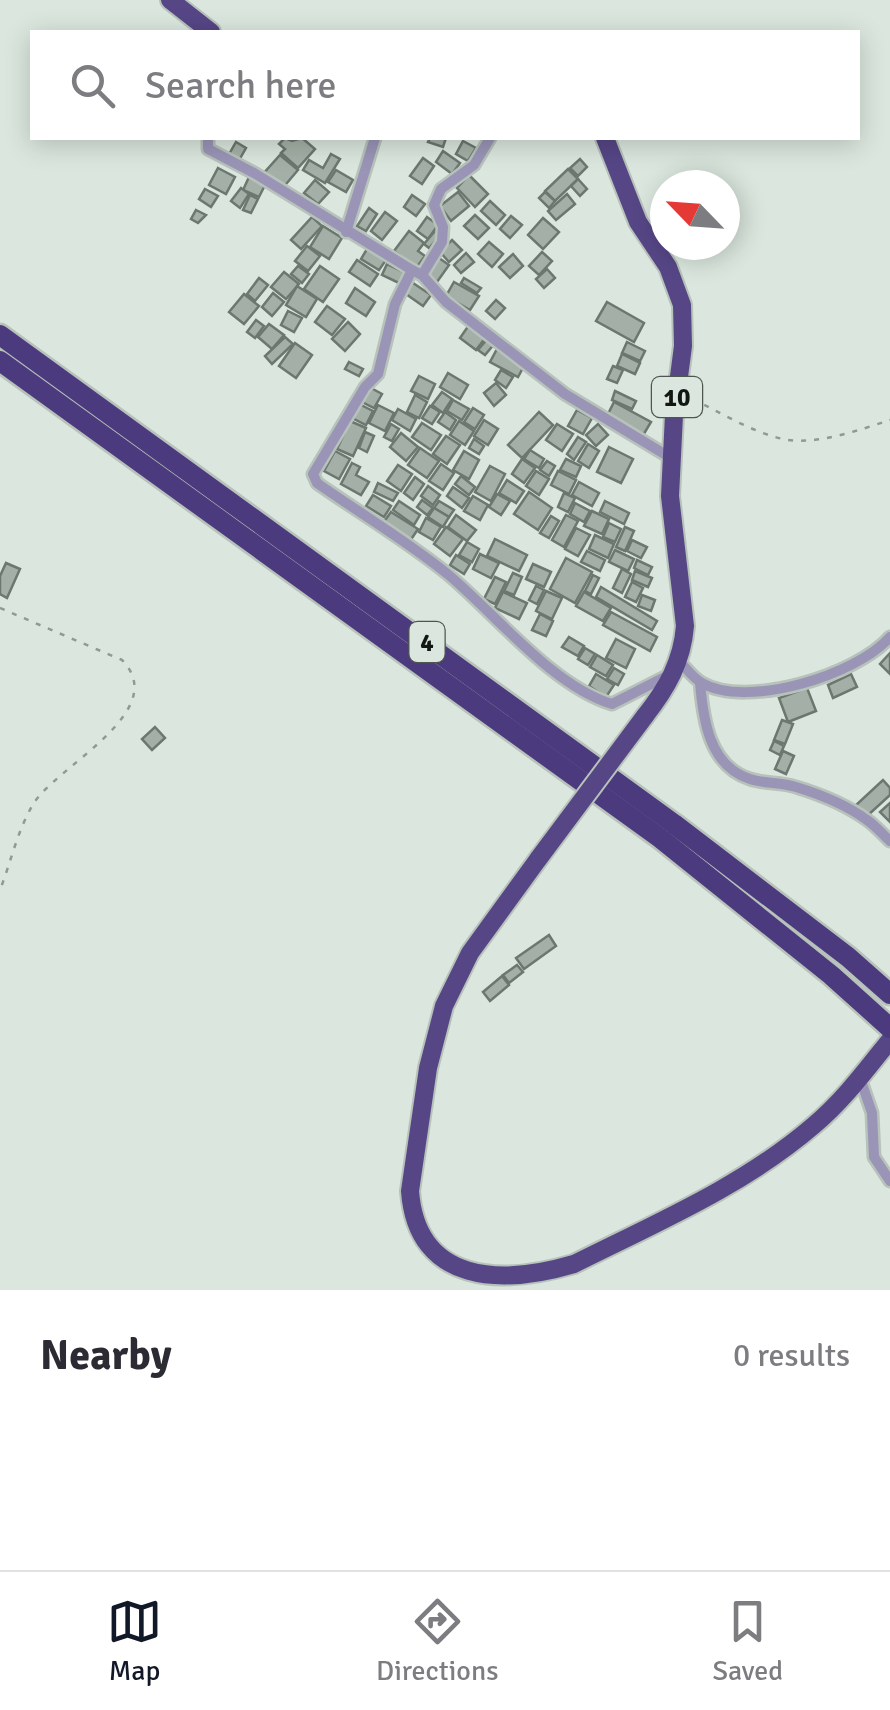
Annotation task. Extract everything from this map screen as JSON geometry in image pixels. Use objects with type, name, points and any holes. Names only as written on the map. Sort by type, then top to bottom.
[{"type":"highway","points":[[170,0],[208,30]]},
{"type":"highway","name":"10","points":[[606,140],[638,222],[668,267],[682,305],[683,346],[671,458],[673,542],[685,626],[676,667],[645,716],[496,915],[457,976],[434,1041],[419,1122],[410,1191],[419,1232],[441,1258],[473,1272],[505,1276],[544,1273],[574,1264],[744,1176],[812,1128],[890,1040]]},
{"type":"highway","name":"4","points":[[0,335],[470,673],[848,957],[890,994]]},
{"type":"highway","name":"4","points":[[0,361],[660,838],[890,1028]]},
{"type":"street","points":[[208,140],[208,149],[416,272],[446,302],[565,394],[671,458]]},
{"type":"street","points":[[346,232],[374,140]]},
{"type":"street","points":[[489,140],[474,165],[440,189],[434,205],[444,227],[442,242],[395,304],[378,374],[317,464],[313,474],[317,483],[447,574],[587,694],[612,704],[676,667],[722,690],[780,688],[846,669],[876,652],[890,637]]},
{"type":"street","points":[[700,682],[703,714],[714,749],[734,772],[747,778],[793,785],[867,820],[890,842]]},
{"type":"street","points":[[860,1077],[872,1112],[874,1157],[890,1182]]},
{"type":"path","points":[[678,392],[758,431],[790,440],[848,433],[890,420]]},
{"type":"path","points":[[0,608],[122,660],[134,679],[126,716],[115,730],[83,753],[34,802],[0,890]]},
{"type":"building","points":[[283,140],[304,140],[315,149],[298,168],[281,153],[285,149],[279,144]]},
{"type":"building","points":[[429,140],[445,140],[443,147]]},
{"type":"building","points":[[463,141],[476,148],[468,161],[456,154]]},
{"type":"building","points":[[236,142],[246,148],[238,162],[228,156]]},
{"type":"building","points":[[443,151],[460,163],[452,174],[436,162]]},
{"type":"building","points":[[331,154],[340,159],[325,183],[303,170],[309,160],[323,168]]},
{"type":"building","points":[[280,155],[298,170],[281,190],[263,174]]},
{"type":"building","points":[[423,158],[434,166],[422,184],[410,176]]},
{"type":"building","points":[[580,159],[587,167],[578,176],[570,168]]},
{"type":"building","points":[[218,168],[235,177],[226,194],[209,185]]},
{"type":"building","points":[[568,169],[578,179],[555,201],[545,191]]},
{"type":"building","points":[[336,170],[353,180],[346,192],[328,182]]},
{"type":"building","points":[[469,175],[488,194],[475,207],[457,188]]},
{"type":"building","points":[[249,177],[265,185],[259,197],[243,190]]},
{"type":"building","points":[[578,179],[587,189],[580,196],[571,186]]},
{"type":"building","points":[[315,180],[329,192],[318,204],[304,193]]},
{"type":"building","points":[[241,188],[249,194],[240,208],[231,201]]},
{"type":"building","points":[[205,189],[218,196],[211,207],[199,199]]},
{"type":"building","points":[[458,192],[469,206],[451,221],[440,206]]},
{"type":"building","points":[[545,192],[555,201],[549,208],[539,198]]},
{"type":"building","points":[[567,194],[575,204],[556,220],[548,211]]},
{"type":"building","points":[[250,195],[258,199],[251,213],[243,210]]},
{"type":"building","points":[[412,195],[425,204],[416,216],[404,207]]},
{"type":"building","points":[[490,201],[505,215],[496,225],[481,211]]},
{"type":"building","points":[[369,208],[377,214],[366,231],[357,226]]},
{"type":"building","points":[[196,210],[206,215],[198,223],[191,219]]},
{"type":"building","points":[[385,212],[397,221],[382,240],[371,231]]},
{"type":"building","points":[[475,215],[489,228],[478,239],[464,226]]},
{"type":"building","points":[[511,216],[522,225],[510,238],[500,229]]},
{"type":"building","points":[[312,217],[322,226],[301,249],[291,240]]},
{"type":"building","points":[[427,217],[438,225],[428,239],[417,231]]},
{"type":"building","points":[[543,218],[559,232],[543,249],[528,235]]},
{"type":"building","points":[[323,226],[342,238],[329,259],[310,247]]},
{"type":"building","points":[[409,231],[424,243],[418,251],[425,256],[416,268],[394,251]]},
{"type":"building","points":[[435,231],[440,236],[429,248],[424,244]]},
{"type":"building","points":[[452,240],[462,250],[449,262],[440,252]]},
{"type":"building","points":[[489,242],[503,254],[492,267],[478,254]]},
{"type":"building","points":[[307,246],[320,256],[308,271],[295,261]]},
{"type":"building","points":[[367,249],[386,260],[379,270],[361,259]]},
{"type":"building","points":[[542,252],[552,261],[539,275],[529,266]]},
{"type":"building","points":[[466,253],[474,262],[461,273],[454,265]]},
{"type":"building","points":[[513,254],[523,266],[510,278],[499,267]]},
{"type":"building","points":[[439,258],[449,265],[437,282],[427,274]]},
{"type":"building","points":[[357,260],[378,274],[370,286],[349,272]]},
{"type":"building","points":[[387,264],[406,273],[401,284],[382,275]]},
{"type":"building","points":[[298,266],[309,274],[302,283],[291,274]]},
{"type":"building","points":[[320,266],[339,279],[323,302],[304,289]]},
{"type":"building","points":[[547,269],[555,278],[544,288],[536,279]]},
{"type":"building","points":[[284,272],[299,284],[286,299],[271,287]]},
{"type":"building","points":[[259,278],[268,285],[255,301],[247,294]]},
{"type":"building","points":[[464,278],[481,288],[477,293],[461,283]]},
{"type":"building","points":[[410,281],[431,295],[423,306],[403,292]]},
{"type":"building","points":[[454,282],[479,296],[470,310],[446,296]]},
{"type":"building","points":[[297,286],[317,299],[306,317],[286,305]]},
{"type":"building","points":[[355,288],[375,302],[366,316],[346,303]]},
{"type":"building","points":[[273,293],[284,302],[272,316],[262,307]]},
{"type":"building","points":[[244,294],[259,306],[244,324],[229,312]]},
{"type":"building","points":[[496,300],[505,308],[495,319],[486,311]]},
{"type":"building","points":[[607,302],[644,323],[634,342],[596,321]]},
{"type":"building","points":[[327,306],[345,319],[332,335],[315,322]]},
{"type":"building","points":[[288,311],[302,318],[294,332],[281,325]]},
{"type":"building","points":[[256,320],[264,326],[255,338],[247,332]]},
{"type":"building","points":[[348,322],[360,334],[345,351],[332,339]]},
{"type":"building","points":[[269,324],[284,335],[272,349],[258,337]]},
{"type":"building","points":[[469,325],[486,337],[476,350],[460,338]]},
{"type":"building","points":[[285,337],[293,344],[272,364],[265,356]]},
{"type":"building","points":[[489,337],[495,343],[485,355],[478,350]]},
{"type":"building","points":[[627,342],[645,351],[640,361],[622,353]]},
{"type":"building","points":[[295,343],[312,355],[296,378],[279,366]]},
{"type":"building","points":[[497,349],[525,364],[518,377],[490,362]]},
{"type":"building","points":[[622,354],[640,363],[635,374],[617,366]]},
{"type":"building","points":[[349,362],[363,369],[359,376],[345,369]]},
{"type":"building","points":[[613,366],[623,370],[617,383],[607,379]]},
{"type":"building","points":[[501,370],[513,377],[506,388],[495,380]]},
{"type":"building","points":[[448,373],[468,385],[460,399],[440,387]]},
{"type":"building","points":[[419,376],[435,384],[428,399],[411,391]]},
{"type":"building","points":[[496,383],[506,395],[494,406],[484,393]]},
{"type":"building","points":[[371,388],[382,394],[374,408],[362,402]]},
{"type":"building","points":[[615,391],[636,401],[632,409],[612,400]]},
{"type":"building","points":[[442,392],[452,399],[443,413],[432,405]]},
{"type":"building","points":[[415,395],[427,402],[419,418],[407,412]]},
{"type":"building","points":[[453,400],[469,409],[462,420],[447,411]]},
{"type":"building","points":[[614,402],[651,422],[642,437],[606,418]]},
{"type":"building","points":[[359,404],[373,411],[366,425],[352,418]]},
{"type":"building","points":[[378,405],[394,413],[385,431],[369,423]]},
{"type":"building","points":[[430,406],[440,412],[432,424],[422,418]]},
{"type":"building","points":[[473,408],[484,415],[475,429],[464,422]]},
{"type":"building","points":[[398,409],[416,419],[410,431],[392,420]]},
{"type":"building","points":[[577,410],[592,418],[583,434],[568,426]]},
{"type":"building","points":[[445,412],[456,420],[450,430],[438,422]]},
{"type":"building","points":[[539,412],[553,425],[522,458],[508,445]]},
{"type":"building","points":[[484,420],[498,429],[488,445],[474,436]]},
{"type":"building","points":[[350,421],[366,428],[353,456],[337,449]]},
{"type":"building","points":[[459,421],[474,431],[465,445],[450,435]]},
{"type":"building","points":[[422,423],[441,435],[431,450],[412,437]]},
{"type":"building","points":[[391,424],[399,429],[392,441],[384,437]]},
{"type":"building","points":[[557,424],[573,434],[562,451],[546,440]]},
{"type":"building","points":[[598,424],[608,435],[596,446],[586,435]]},
{"type":"building","points":[[365,432],[374,436],[367,452],[359,448]]},
{"type":"building","points":[[401,433],[418,447],[406,461],[390,447]]},
{"type":"building","points":[[446,436],[460,445],[447,464],[433,454]]},
{"type":"building","points":[[578,437],[586,442],[574,460],[567,454]]},
{"type":"building","points":[[474,439],[484,446],[479,454],[469,448]]},
{"type":"building","points":[[588,444],[599,451],[589,468],[578,461]]},
{"type":"building","points":[[609,447],[633,459],[621,483],[597,472]]},
{"type":"building","points":[[420,448],[439,461],[427,478],[408,465]]},
{"type":"building","points":[[530,450],[544,459],[539,468],[524,459]]},
{"type":"building","points":[[335,451],[350,459],[339,479],[324,471]]},
{"type":"building","points":[[464,451],[479,460],[469,479],[453,470]]},
{"type":"building","points":[[522,459],[535,468],[524,483],[512,474]]},
{"type":"building","points":[[566,459],[581,466],[576,477],[560,470]]},
{"type":"building","points":[[547,461],[555,466],[549,476],[540,470]]},
{"type":"building","points":[[352,463],[360,467],[356,475],[369,482],[361,495],[341,484]]},
{"type":"building","points":[[441,464],[454,473],[443,490],[429,481]]},
{"type":"building","points":[[398,465],[412,474],[401,491],[387,481]]},
{"type":"building","points":[[490,466],[505,474],[491,501],[475,492]]},
{"type":"building","points":[[536,471],[549,479],[539,495],[526,486]]},
{"type":"building","points":[[558,471],[576,480],[569,494],[551,485]]},
{"type":"building","points":[[461,476],[475,487],[469,495],[455,484]]},
{"type":"building","points":[[415,477],[424,484],[413,500],[404,493]]},
{"type":"building","points":[[507,480],[524,491],[516,503],[499,493]]},
{"type":"building","points":[[579,482],[599,493],[592,506],[572,495]]},
{"type":"building","points":[[378,483],[398,493],[393,501],[374,492]]},
{"type":"building","points":[[428,486],[440,495],[433,505],[421,496]]},
{"type":"building","points":[[453,487],[469,498],[462,508],[447,496]]},
{"type":"building","points":[[529,492],[552,508],[538,530],[514,514]]},
{"type":"building","points":[[564,493],[575,498],[568,512],[558,507]]},
{"type":"building","points":[[497,494],[510,501],[501,515],[489,507]]},
{"type":"building","points":[[373,495],[391,506],[384,517],[366,506]]},
{"type":"building","points":[[473,496],[488,505],[480,520],[464,511]]},
{"type":"building","points":[[422,500],[433,508],[427,515],[417,507]]},
{"type":"building","points":[[399,501],[420,515],[414,525],[393,510]]},
{"type":"building","points":[[439,501],[454,510],[449,517],[434,508]]},
{"type":"building","points":[[605,501],[629,513],[624,524],[600,512]]},
{"type":"building","points":[[575,503],[590,511],[584,522],[570,514]]},
{"type":"building","points":[[434,508],[449,517],[443,527],[428,517]]},
{"type":"building","points":[[592,511],[609,519],[602,534],[584,526]]},
{"type":"building","points":[[391,512],[418,529],[410,541],[383,523]]},
{"type":"building","points":[[456,515],[476,530],[467,541],[448,527]]},
{"type":"building","points":[[566,515],[578,521],[564,547],[552,540]]},
{"type":"building","points":[[551,516],[559,521],[549,538],[540,533]]},
{"type":"building","points":[[426,518],[441,527],[433,540],[419,532]]},
{"type":"building","points":[[609,523],[621,529],[615,542],[603,537]]},
{"type":"building","points":[[446,527],[463,539],[450,556],[434,544]]},
{"type":"building","points":[[625,527],[634,531],[625,551],[616,547]]},
{"type":"building","points":[[576,528],[590,535],[578,556],[565,549]]},
{"type":"building","points":[[595,535],[614,544],[608,558],[589,549]]},
{"type":"building","points":[[495,539],[527,555],[519,571],[487,556]]},
{"type":"building","points":[[632,540],[647,547],[641,558],[627,551]]},
{"type":"building","points":[[467,542],[479,549],[472,562],[459,555]]},
{"type":"building","points":[[615,550],[634,559],[628,571],[609,562]]},
{"type":"building","points":[[587,551],[605,560],[600,571],[581,562]]},
{"type":"building","points":[[480,554],[499,563],[491,578],[473,569]]},
{"type":"building","points":[[456,555],[470,564],[464,574],[450,565]]},
{"type":"building","points":[[566,558],[592,572],[575,603],[550,589]]},
{"type":"building","points":[[637,560],[652,567],[648,575],[634,568]]},
{"type":"building","points":[[6,563],[20,569],[7,598],[0,594],[0,576]]},
{"type":"building","points":[[533,564],[551,572],[544,587],[526,579]]},
{"type":"building","points":[[622,569],[631,574],[622,593],[613,588]]},
{"type":"building","points":[[635,571],[652,578],[648,587],[632,580]]},
{"type":"building","points":[[513,573],[522,577],[514,595],[504,591]]},
{"type":"building","points":[[593,575],[599,578],[591,594],[585,591]]},
{"type":"building","points":[[495,577],[506,582],[495,604],[484,599]]},
{"type":"building","points":[[632,582],[643,588],[636,602],[625,597]]},
{"type":"building","points":[[536,586],[544,590],[537,604],[529,600]]},
{"type":"building","points":[[601,587],[657,621],[652,630],[596,597]]},
{"type":"building","points":[[546,591],[562,598],[552,619],[536,611]]},
{"type":"building","points":[[503,592],[527,603],[519,619],[495,608]]},
{"type":"building","points":[[584,592],[611,608],[603,621],[576,606]]},
{"type":"building","points":[[642,595],[655,600],[651,611],[638,606]]},
{"type":"building","points":[[611,612],[657,637],[650,651],[603,625]]},
{"type":"building","points":[[540,614],[553,621],[546,636],[532,630]]},
{"type":"building","points":[[569,637],[584,646],[578,656],[562,647]]},
{"type":"building","points":[[616,639],[635,649],[626,668],[606,658]]},
{"type":"building","points":[[585,648],[595,654],[588,665],[578,659]]},
{"type":"building","points":[[890,653],[890,674],[880,664]]},
{"type":"building","points":[[597,655],[613,665],[606,676],[590,667]]},
{"type":"building","points":[[614,668],[624,674],[618,685],[607,679]]},
{"type":"building","points":[[596,674],[614,685],[606,697],[589,686]]},
{"type":"building","points":[[851,674],[857,687],[833,698],[828,685]]},
{"type":"building","points":[[807,688],[816,711],[788,722],[779,698]]},
{"type":"building","points":[[782,720],[793,724],[785,744],[774,740]]},
{"type":"building","points":[[155,727],[165,738],[152,750],[142,739]]},
{"type":"building","points":[[774,741],[784,746],[780,755],[770,750]]},
{"type":"building","points":[[783,751],[794,756],[786,774],[775,769]]},
{"type":"building","points":[[883,780],[890,795],[866,817],[855,806]]},
{"type":"building","points":[[890,803],[890,822],[880,812]]},
{"type":"building","points":[[549,935],[556,946],[524,969],[516,958]]},
{"type":"building","points":[[517,965],[523,972],[509,983],[503,975]]},
{"type":"building","points":[[502,976],[509,985],[490,1001],[483,992]]}]
